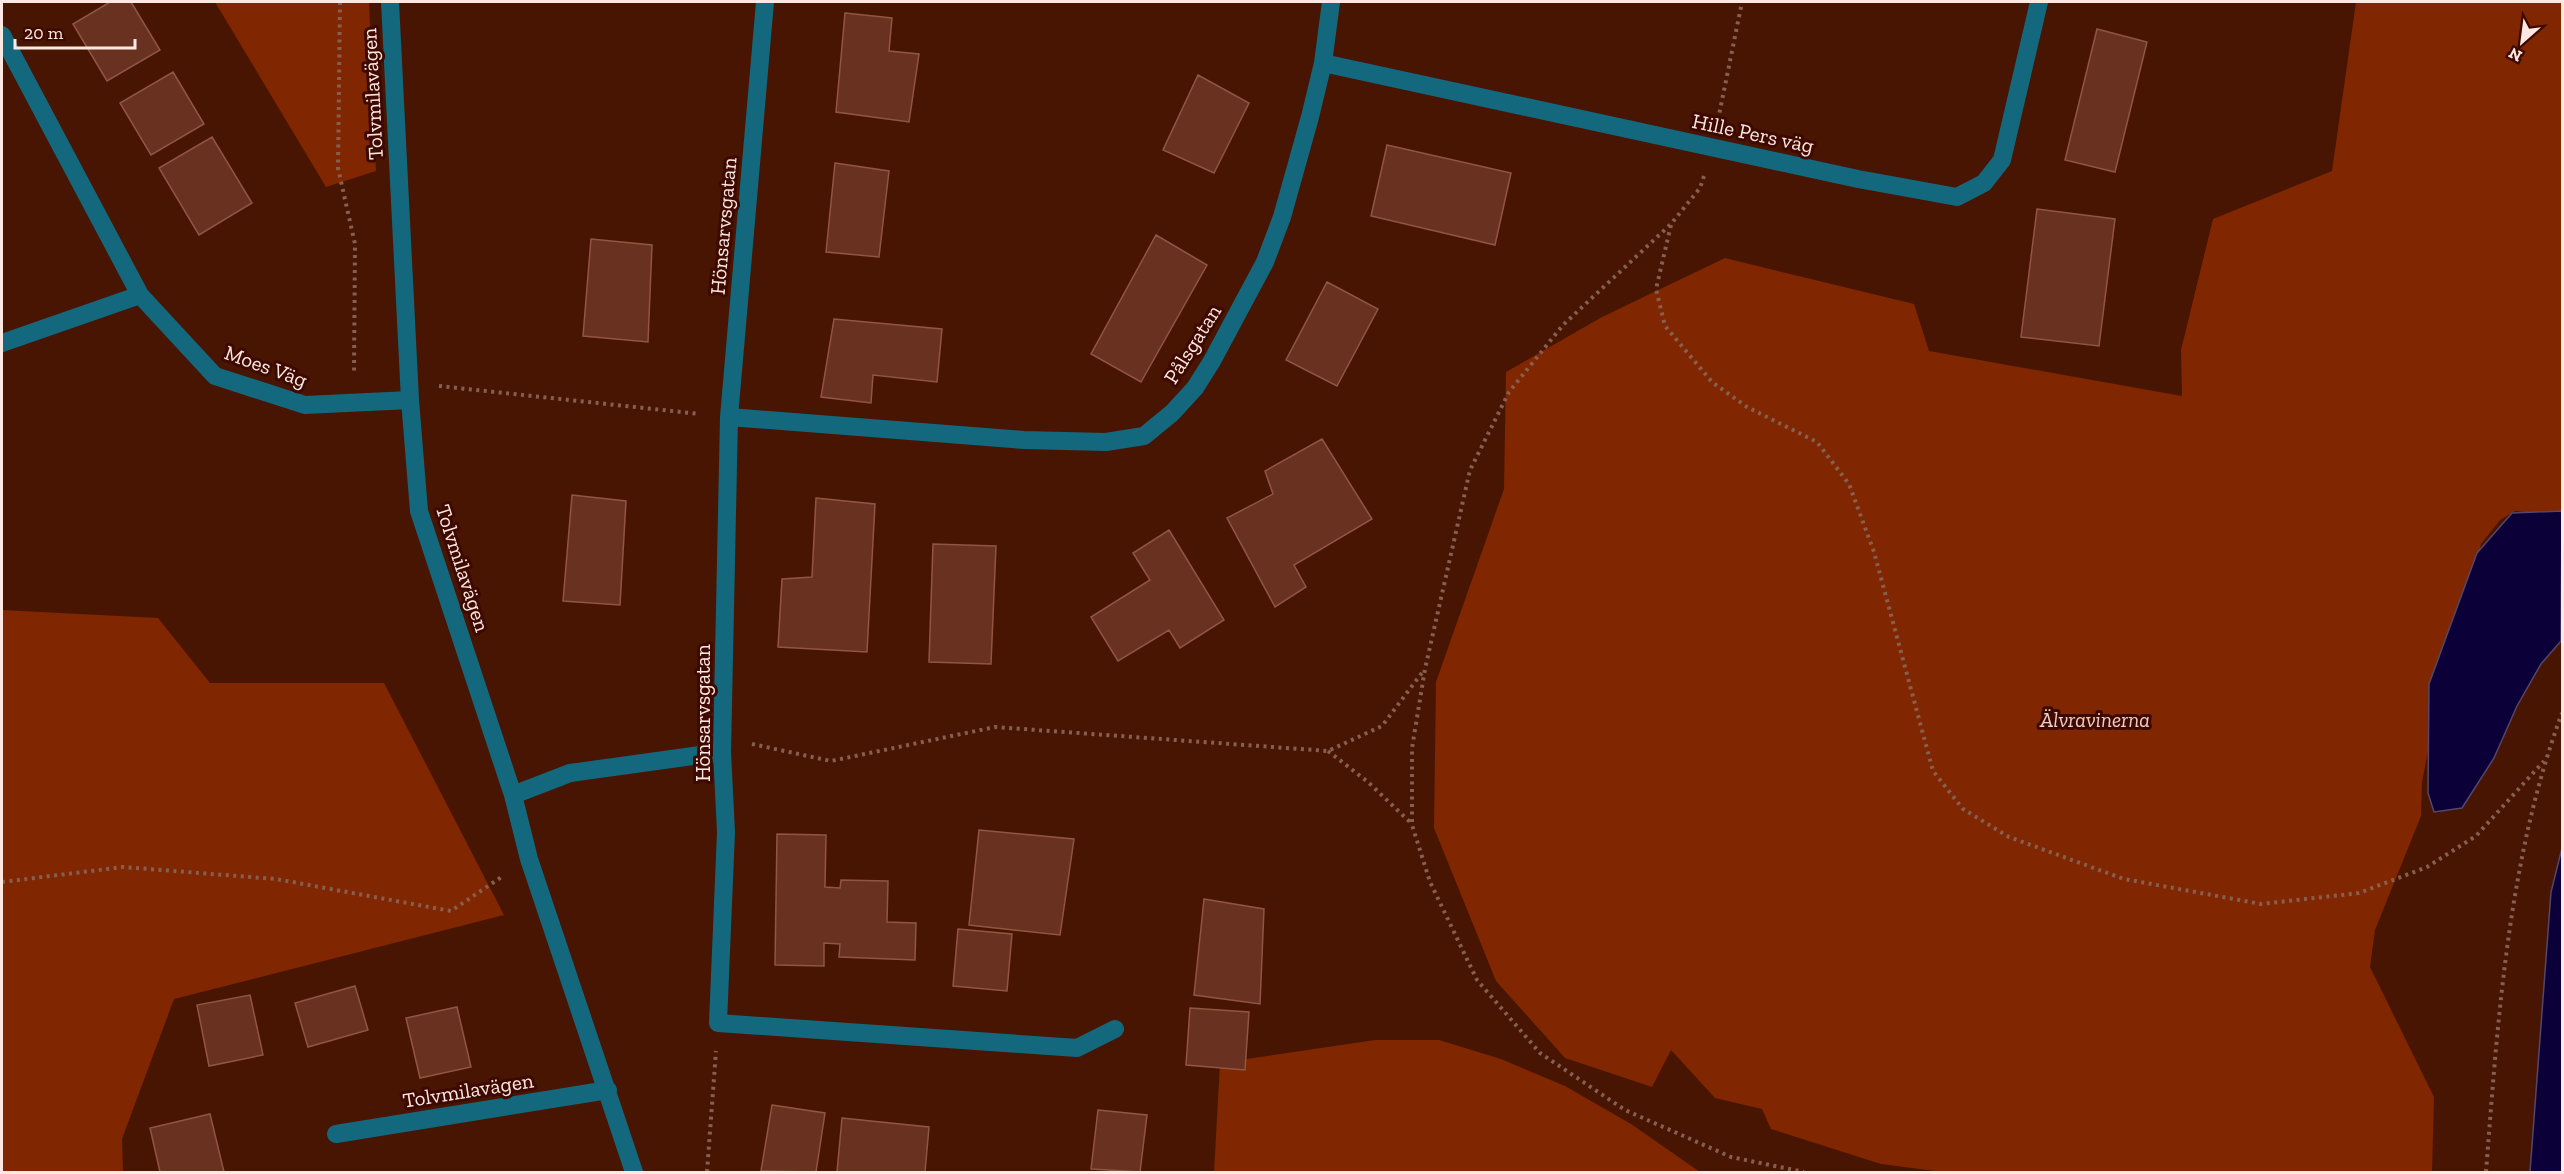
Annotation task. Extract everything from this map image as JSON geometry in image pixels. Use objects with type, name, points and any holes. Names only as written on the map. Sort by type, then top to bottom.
[{"type":"street","name":"Tolvmilavägen","points":[[390,2],[409,392],[419,511],[513,795],[529,859],[634,1173]]},
{"type":"street","name":"Hönsarvsgatan","points":[[718,1023],[726,832],[722,745],[729,417],[765,2]]},
{"type":"street","name":"Pålsgatan","points":[[729,417],[1024,440],[1106,442],[1144,436],[1172,414],[1195,388],[1265,262],[1282,218],[1323,63],[1331,2]]},
{"type":"street","name":"Hille Pers väg","points":[[1323,63],[1858,179],[1957,197],[1984,183],[2002,160],[2038,2]]},
{"type":"street","name":"Moes Väg","points":[[2,35],[140,295],[215,376],[305,405],[354,402],[409,392]]},
{"type":"street","points":[[2,343],[140,295]]},
{"type":"street","points":[[513,795],[570,773],[722,745]]},
{"type":"street","points":[[718,1023],[1077,1047],[1115,1029]]},
{"type":"street","name":"Tolvmilavägen","points":[[336,1134],[608,1090]]},
{"type":"path","points":[[340,2],[338,168],[355,244],[354,402]]},
{"type":"path","points":[[1742,2],[1712,147],[1700,188],[1671,224],[1563,325],[1509,392],[1470,470],[1425,669],[1412,748],[1413,825],[1430,882],[1477,980],[1540,1053],[1625,1110],[1731,1157],[1804,1173]]},
{"type":"path","points":[[1671,224],[1656,289],[1665,326],[1712,382],[1747,407],[1817,442],[1849,484],[1874,552],[1933,771],[1963,809],[2009,837],[2124,879],[2261,904],[2359,893],[2427,867],[2475,836],[2544,761]]},
{"type":"path","points":[[409,392],[729,417]]},
{"type":"path","points":[[722,745],[831,761],[995,727],[1328,751],[1382,726],[1425,669]]},
{"type":"path","points":[[2486,1173],[2494,1072],[2512,913],[2527,831],[2544,761],[2562,713]]},
{"type":"path","points":[[1328,751],[1368,782],[1413,825]]},
{"type":"path","points":[[2,882],[123,867],[276,879],[451,911],[529,859]]},
{"type":"path","points":[[707,1173],[718,1023]]},
{"type":"green space","points":[[215,2],[369,2],[376,171],[326,187]]},
{"type":"green space","name":"Älvravinerna","points":[[2356,2],[2562,2],[2562,511],[2537,513],[2515,511],[2500,520],[2481,544],[2458,643],[2429,746],[2422,782],[2421,816],[2375,930],[2370,967],[2434,1097],[2432,1172],[1943,1172],[1881,1164],[1771,1129],[1762,1109],[1715,1098],[1671,1050],[1652,1087],[1565,1058],[1496,981],[1434,828],[1436,682],[1504,489],[1506,372],[1602,317],[1725,258],[1914,304],[1929,351],[2182,396],[2181,350],[2213,219],[2332,171]]},
{"type":"green space","points":[[2,610],[158,618],[210,683],[384,683],[504,915],[174,999],[122,1139],[123,1172],[2,1172]]},
{"type":"green space","points":[[1375,1040],[1439,1040],[1501,1059],[1565,1086],[1631,1124],[1700,1172],[1214,1172],[1220,1063]]},
{"type":"shaded area","points":[[2562,511],[2561,641],[2541,664],[2517,706],[2494,758],[2462,808],[2434,812],[2428,793],[2429,684],[2477,553],[2512,513]]},
{"type":"shaded area","points":[[2562,848],[2562,1172],[2530,1172],[2551,892]]},
{"type":"building","points":[[110,2],[131,2],[160,50],[107,81],[73,24]]},
{"type":"building","points":[[845,13],[892,18],[889,51],[919,54],[909,122],[836,112]]},
{"type":"building","points":[[2097,29],[2147,42],[2115,172],[2065,160]]},
{"type":"building","points":[[173,72],[204,124],[151,155],[120,103]]},
{"type":"building","points":[[1198,75],[1249,103],[1214,173],[1163,150]]},
{"type":"building","points":[[212,137],[252,203],[199,235],[159,168]]},
{"type":"building","points":[[1387,145],[1511,173],[1495,245],[1371,216]]},
{"type":"building","points":[[835,163],[889,171],[879,257],[826,252]]},
{"type":"building","points":[[2037,209],[2115,219],[2099,346],[2021,337]]},
{"type":"building","points":[[1156,235],[1207,265],[1141,382],[1091,354]]},
{"type":"building","points":[[591,239],[652,245],[648,342],[583,336]]},
{"type":"building","points":[[1327,282],[1378,309],[1337,386],[1286,360]]},
{"type":"building","points":[[834,319],[942,329],[937,382],[873,375],[871,403],[821,397]]},
{"type":"building","points":[[1322,439],[1372,519],[1294,565],[1306,587],[1275,607],[1227,518],[1273,494],[1265,471]]},
{"type":"building","points":[[572,495],[626,501],[620,605],[563,601]]},
{"type":"building","points":[[816,498],[875,504],[867,652],[778,647],[782,579],[812,577]]},
{"type":"building","points":[[1169,530],[1224,620],[1180,648],[1169,630],[1118,661],[1091,617],[1150,580],[1133,553]]},
{"type":"building","points":[[933,544],[996,546],[991,664],[929,662]]},
{"type":"building","points":[[979,830],[1074,839],[1060,935],[969,925]]},
{"type":"building","points":[[777,834],[826,835],[825,887],[840,888],[841,880],[888,881],[887,922],[916,923],[915,960],[839,957],[840,944],[824,943],[824,966],[775,965]]},
{"type":"building","points":[[1204,899],[1264,909],[1260,1004],[1194,995]]},
{"type":"building","points":[[958,929],[1012,934],[1007,991],[953,986]]},
{"type":"building","points":[[355,986],[368,1030],[308,1047],[295,1003]]},
{"type":"building","points":[[250,995],[263,1055],[209,1066],[197,1005]]},
{"type":"building","points":[[457,1007],[471,1067],[420,1078],[406,1018]]},
{"type":"building","points":[[1190,1008],[1249,1012],[1245,1070],[1186,1065]]},
{"type":"building","points":[[772,1105],[825,1113],[816,1172],[761,1171]]},
{"type":"building","points":[[1098,1110],[1147,1115],[1140,1172],[1091,1169]]},
{"type":"building","points":[[210,1114],[224,1172],[160,1172],[150,1128]]},
{"type":"building","points":[[842,1118],[929,1127],[925,1172],[837,1172]]}]
